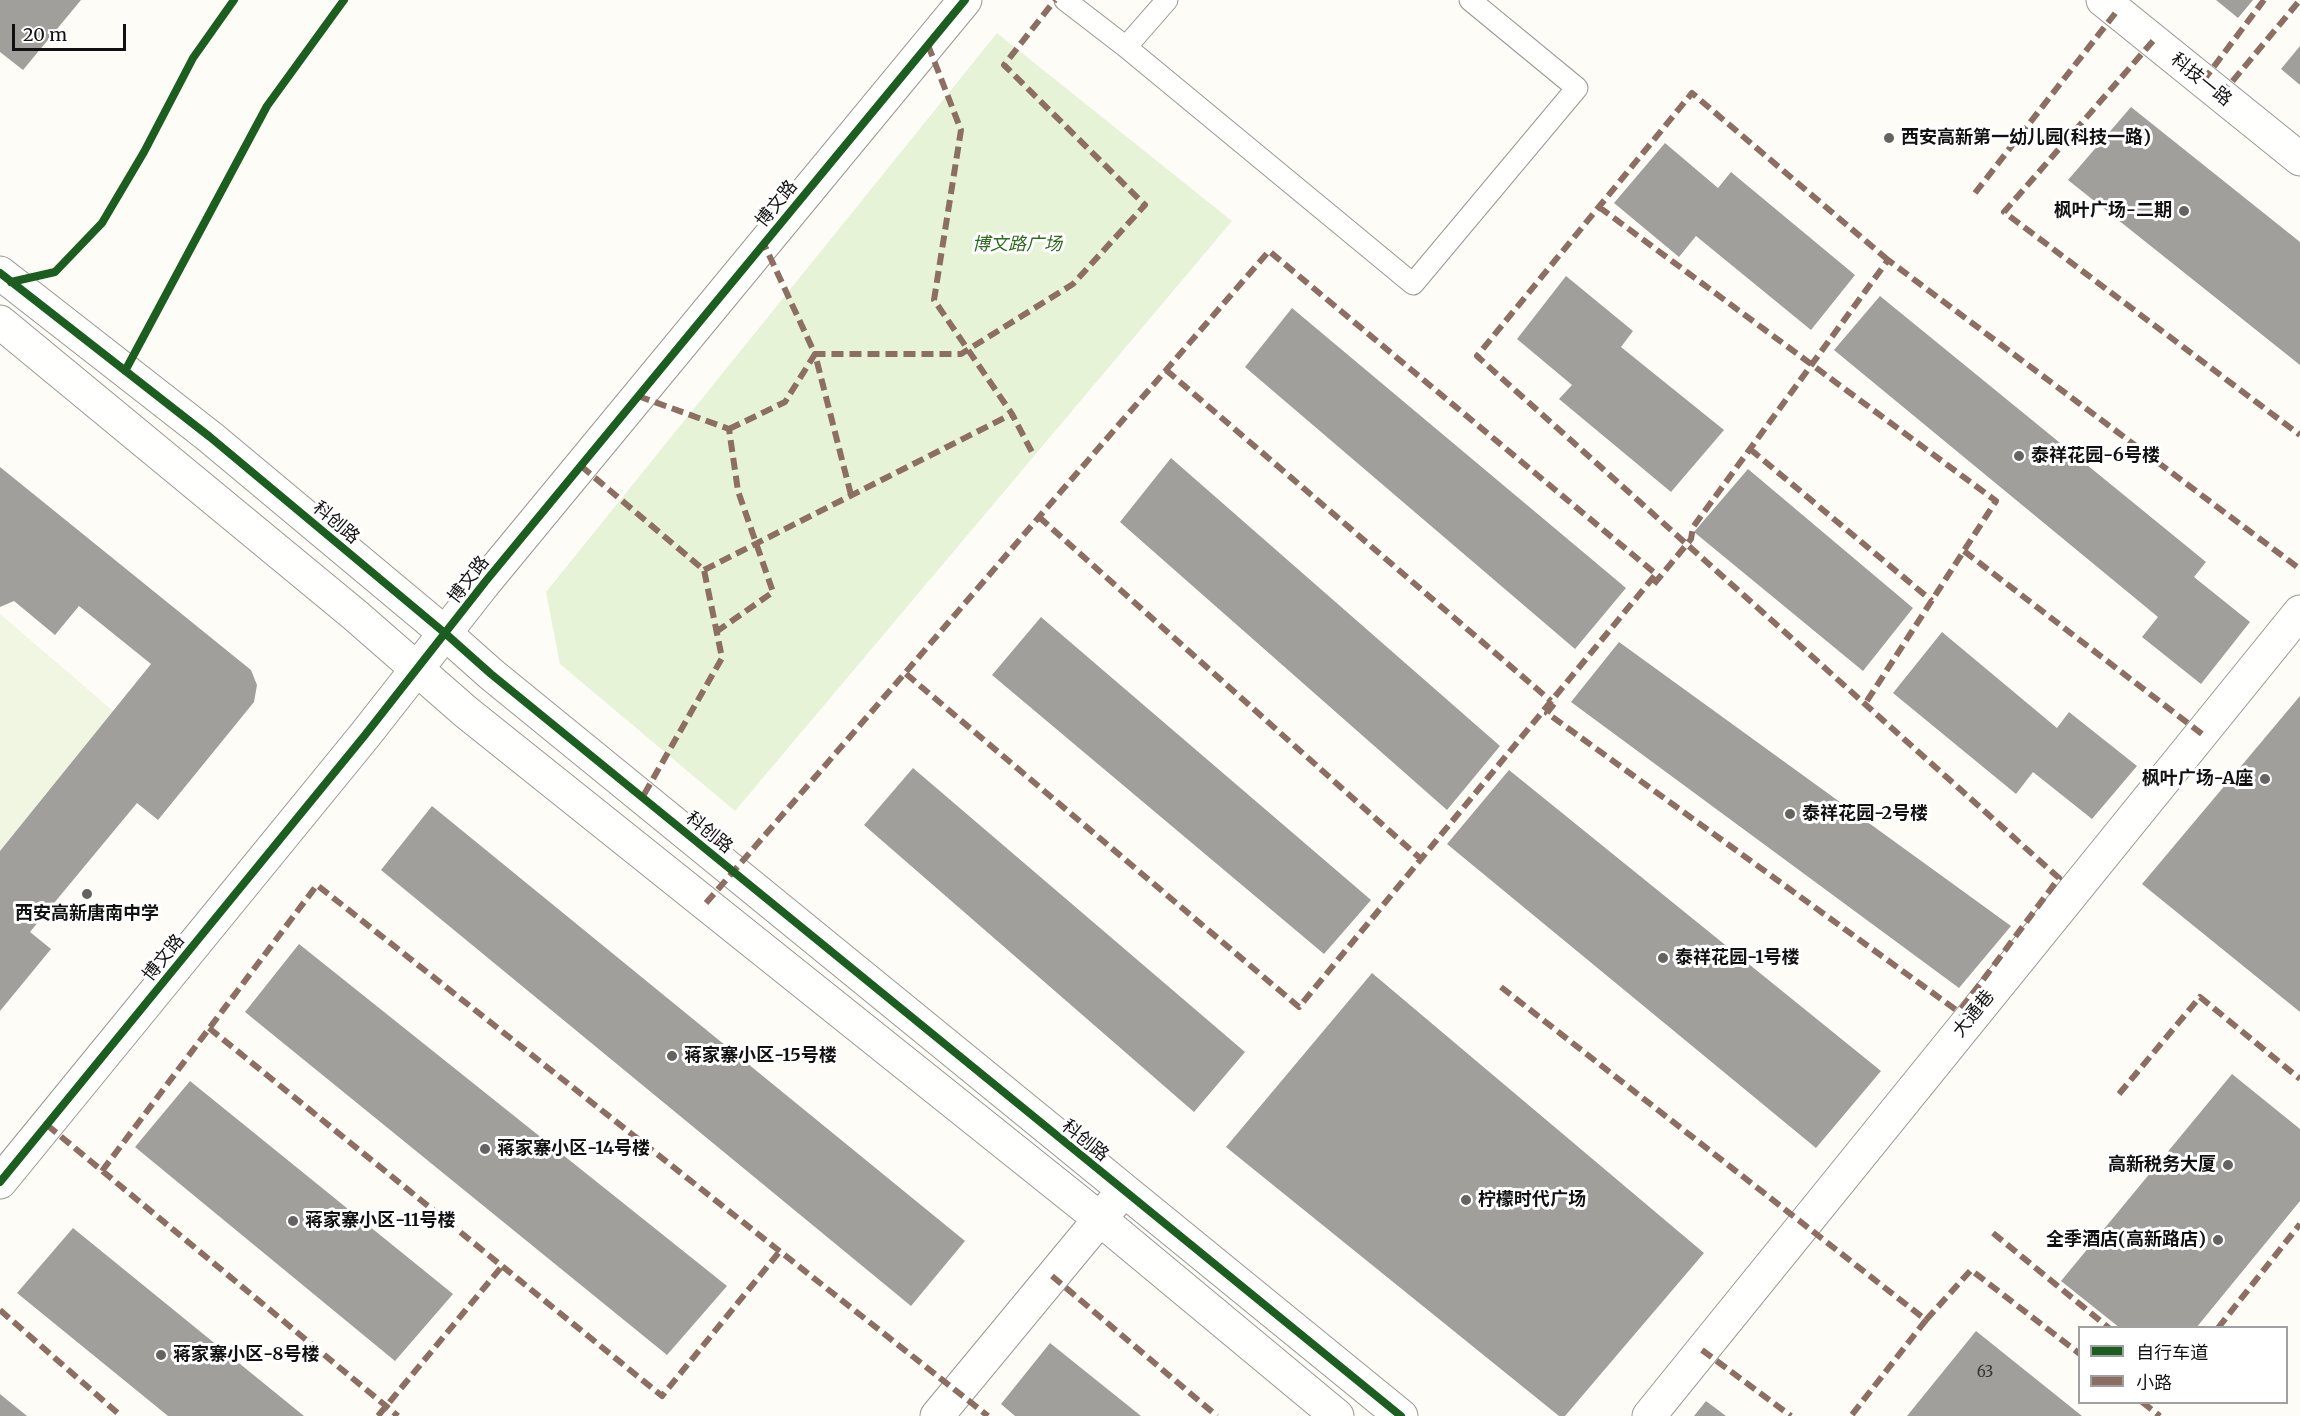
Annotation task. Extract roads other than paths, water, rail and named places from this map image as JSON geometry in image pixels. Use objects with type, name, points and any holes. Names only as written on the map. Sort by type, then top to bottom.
[{"type":"street","name":"博文路","points":[[0,1182],[417,670],[492,573],[965,0]]},
{"type":"street","name":"科技一路","points":[[2103,0],[2300,159]]},
{"type":"street","name":"科创路","points":[[0,273],[210,437],[500,681],[1401,1416]]},
{"type":"street","points":[[0,322],[355,615],[466,712],[1100,1219],[1337,1416]]},
{"type":"street","name":"大通巷","points":[[1649,1416],[2300,612]]},
{"type":"street","points":[[937,1416],[1123,1191]]},
{"type":"lane","points":[[1065,0],[1126,47],[1413,284],[1577,88],[1470,0]]},
{"type":"lane","points":[[1126,47],[1167,0]]},
{"type":"place","name":"西安高新第一幼儿园(科技一路)","points":[[1889,138]]},
{"type":"place","name":"枫叶广场-二期","points":[[2184,211]]},
{"type":"place","name":"泰祥花园-6号楼","points":[[2019,456]]},
{"type":"place","name":"枫叶广场-A座","points":[[2265,779]]},
{"type":"place","name":"泰祥花园-2号楼","points":[[1790,814]]},
{"type":"place","name":"西安高新唐南中学","points":[[87,894]]},
{"type":"place","name":"泰祥花园-1号楼","points":[[1663,958]]},
{"type":"place","name":"蒋家寨小区-15号楼","points":[[672,1056]]},
{"type":"place","name":"蒋家寨小区-14号楼","points":[[485,1149]]},
{"type":"place","name":"高新税务大厦","points":[[2228,1165]]},
{"type":"place","name":"柠檬时代广场","points":[[1466,1200]]},
{"type":"place","name":"蒋家寨小区-11号楼","points":[[293,1221]]},
{"type":"place","name":"全季酒店(高新路店)","points":[[2218,1240]]},
{"type":"place","name":"蒋家寨小区-8号楼","points":[[161,1355]]},
{"type":"park label","name":"博文路广场","points":[[1017,245]]}]
